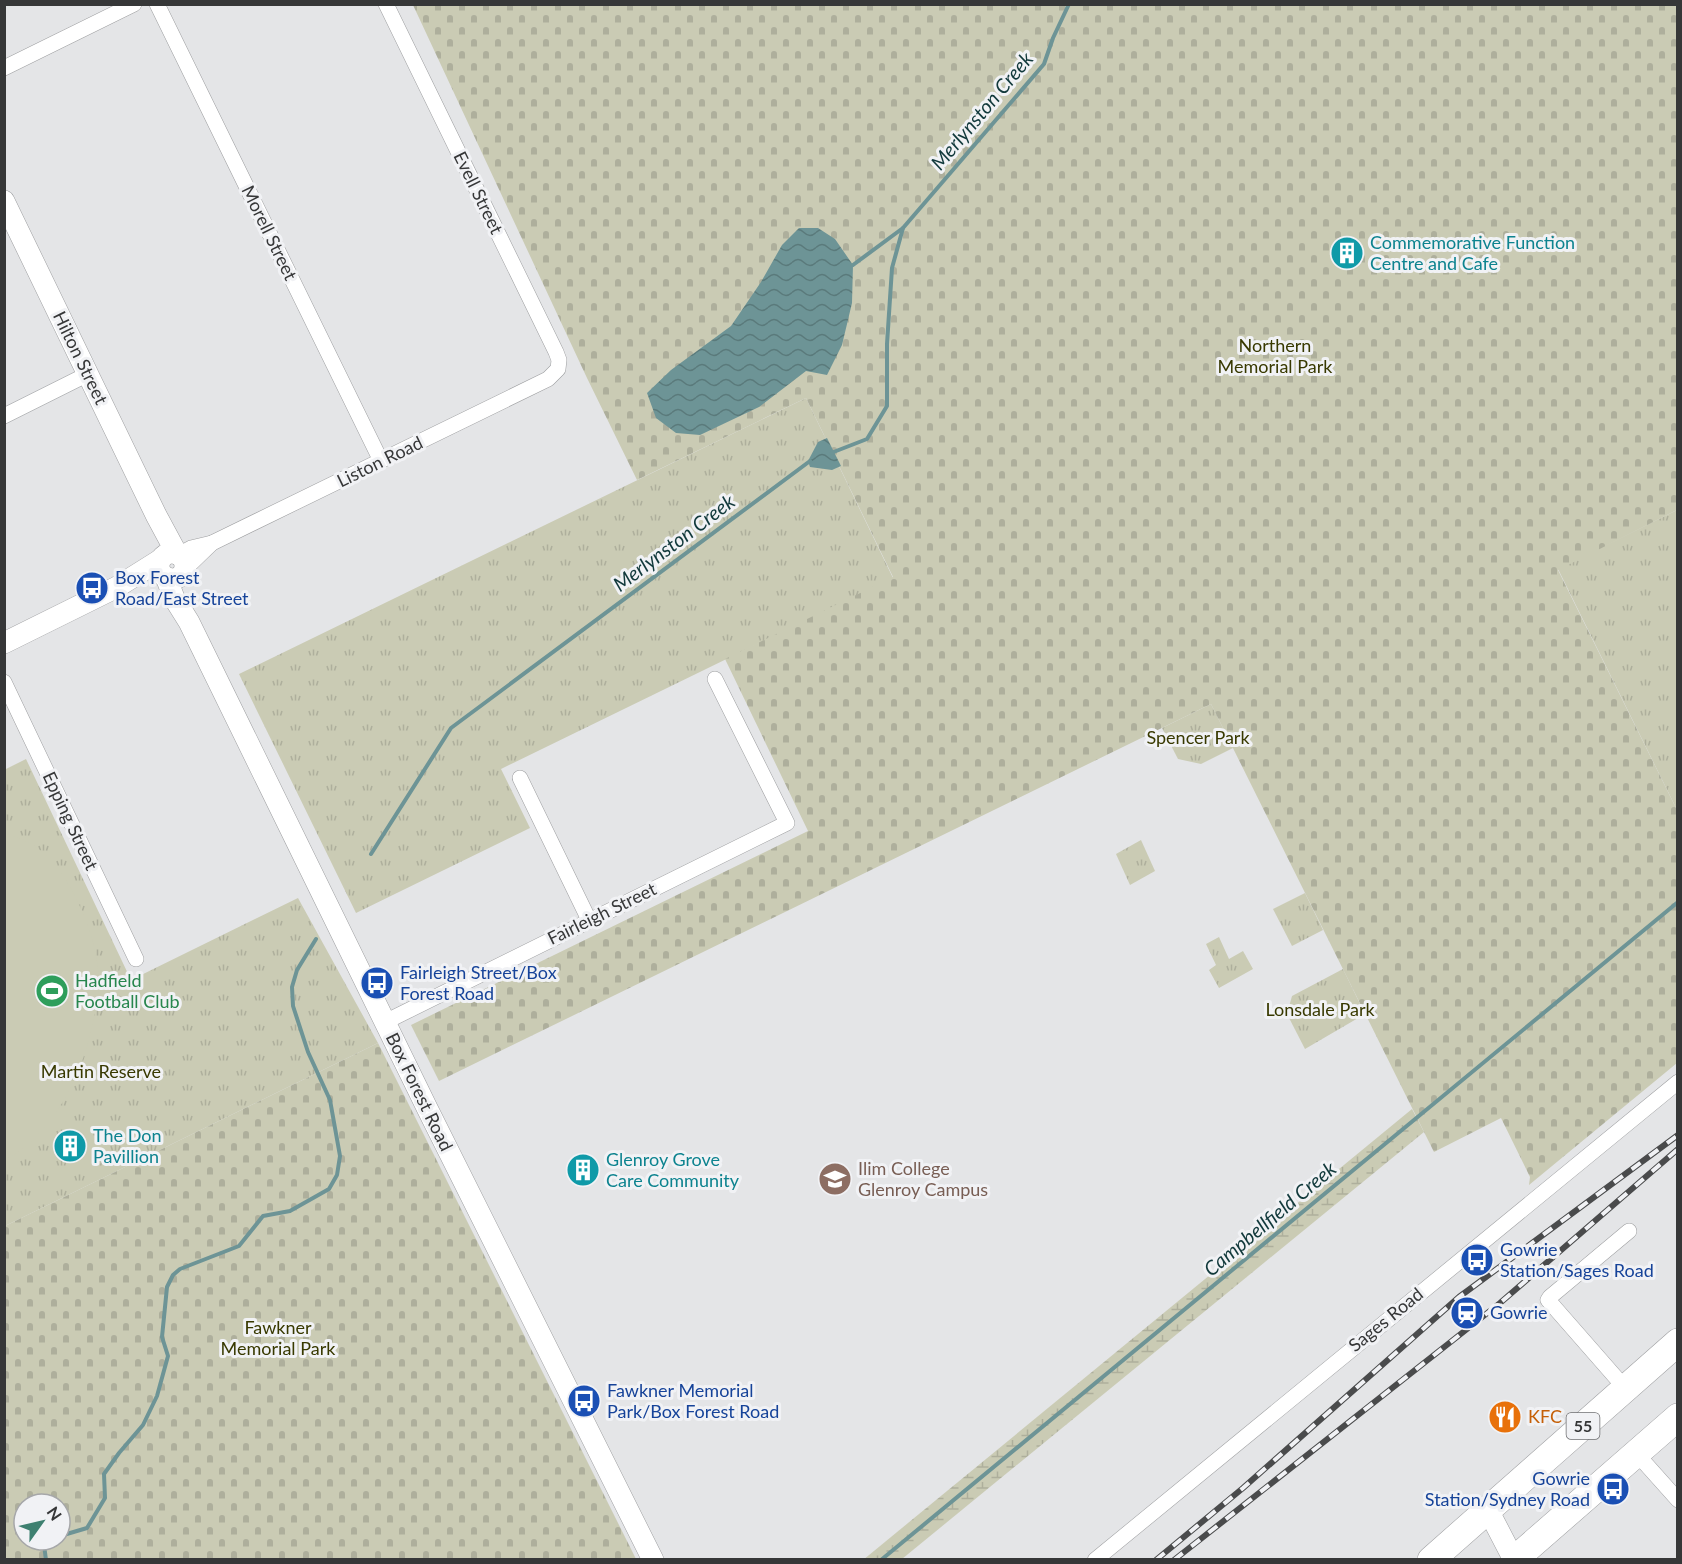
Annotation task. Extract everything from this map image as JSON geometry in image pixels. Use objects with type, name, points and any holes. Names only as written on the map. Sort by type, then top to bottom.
[{"type":"highway","name":"55","points":[[1431,1560],[1677,1342]]},
{"type":"highway","points":[[1514,1560],[1677,1417]]},
{"type":"street","points":[[4,68],[134,4]]},
{"type":"street","name":"Morell Street","points":[[158,4],[381,461]]},
{"type":"street","name":"Evell Street","points":[[387,4],[556,351],[559,360],[558,369],[548,379]]},
{"type":"street","name":"Hilton Street","points":[[4,201],[156,515],[189,622]]},
{"type":"street","points":[[4,416],[88,374]]},
{"type":"street","name":"Liston Road","points":[[171,565],[190,549],[212,543],[548,379]]},
{"type":"street","points":[[4,643],[117,587],[171,565]]},
{"type":"street","name":"Box Forest Road","points":[[189,622],[653,1560]]},
{"type":"street","name":"Fairleigh Street","points":[[385,1022],[787,823],[715,679]]},
{"type":"street","name":"Epping Street","points":[[4,682],[136,959]]},
{"type":"street","points":[[520,778],[589,920]]},
{"type":"street","name":"Sages Road","points":[[1095,1560],[1677,1082]]},
{"type":"street","points":[[1625,1388],[1548,1300],[1629,1231]]},
{"type":"street","points":[[1636,1453],[1677,1500]]},
{"type":"street","points":[[1488,1510],[1514,1560]]},
{"type":"green space","name":"Northern Memorial Park","points":[[413,5],[1677,5],[1677,510],[1558,570],[1677,810],[1677,1063],[1529,1185],[1530,1177],[1501,1118],[1434,1152],[1211,704],[439,1081],[411,1025],[808,831],[725,659],[893,577],[806,398],[637,480]]},
{"type":"green space","points":[[806,398],[893,578],[501,769],[530,828],[356,913],[239,674]]},
{"type":"green space","points":[[1677,510],[1677,810],[1558,569]]},
{"type":"green space","name":"Spencer Park","points":[[1211,704],[1233,748],[1201,764],[1178,759],[1162,728]]},
{"type":"green space","name":"Martin Reserve","points":[[26,759],[131,980],[298,898],[378,1043],[5,1226],[4,770]]},
{"type":"green space","name":"Hadfield Football Club","points":[[5,834],[17,837],[38,848],[62,874],[84,915],[97,959],[99,982],[97,1001],[84,1056],[66,1097],[40,1133],[5,1160]]},
{"type":"green space","points":[[1141,840],[1155,871],[1130,885],[1116,854]]},
{"type":"green space","points":[[1305,893],[1323,930],[1292,946],[1273,909]]},
{"type":"green space","points":[[1219,937],[1229,959],[1243,951],[1253,969],[1219,988],[1209,970],[1216,965],[1206,944]]},
{"type":"green space","name":"Lonsdale Park","points":[[1343,969],[1365,1014],[1305,1049],[1287,1014],[1292,996]]},
{"type":"green space","name":"Fawkner Memorial Park","points":[[378,1043],[636,1559],[5,1559],[5,1226]]},
{"type":"green space","points":[[1412,1109],[1424,1132],[902,1559],[863,1560]]},
{"type":"water","points":[[799,228],[818,228],[835,239],[853,265],[852,303],[842,345],[827,375],[806,371],[759,407],[700,435],[676,433],[656,418],[647,393],[671,370],[731,326],[761,282],[782,245]]},
{"type":"water","points":[[827,438],[841,466],[832,470],[810,467],[808,461],[818,442]]},
{"type":"waterway","name":"Merlynston Creek","points":[[853,265],[903,228],[1044,64],[1069,4]]},
{"type":"waterway","name":"Merlynston Creek","points":[[831,453],[867,439],[887,406],[887,344],[892,268],[903,228]]},
{"type":"waterway","name":"Merlynston Creek","points":[[371,854],[451,728],[810,461]]},
{"type":"waterway","name":"Campbellfield Creek","points":[[881,1560],[1678,902]]},
{"type":"waterway","name":"Merlynston Creek","points":[[72,1532],[87,1528],[105,1498],[104,1474],[143,1425],[157,1396],[168,1356],[162,1337],[167,1287],[173,1275],[180,1269],[239,1246],[263,1216],[290,1211],[329,1189],[337,1175],[340,1156],[330,1100],[308,1052],[293,1006],[292,987],[297,970],[316,939]]},
{"type":"waterway","name":"Merlynston Creek","points":[[45,1552],[46,1560]]},
{"type":"railway","points":[[1156,1560],[1243,1488],[1459,1297],[1678,1135]]},
{"type":"railway","points":[[1174,1560],[1500,1303],[1678,1149]]},
{"type":"place","name":"Commemorative Function Centre and Cafe","points":[[1347,253]]},
{"type":"place","name":"Box Forest Road/East Street","points":[[92,588]]},
{"type":"place","name":"Fairleigh Street/Box Forest Road","points":[[377,983]]},
{"type":"place","name":"Hadfield Football Club","points":[[52,991]]},
{"type":"place","name":"The Don Pavillion","points":[[70,1146]]},
{"type":"place","name":"Glenroy Grove Care Community","points":[[583,1170]]},
{"type":"place","name":"Ilim College Glenroy Campus","points":[[835,1179]]},
{"type":"place","name":"Gowrie Station/Sages Road","points":[[1477,1260]]},
{"type":"place","name":"Gowrie","points":[[1467,1313]]},
{"type":"place","name":"Fawkner Memorial Park/Box Forest Road","points":[[584,1401]]},
{"type":"place","name":"KFC","points":[[1505,1417]]},
{"type":"place","name":"Gowrie Station/Sydney Road","points":[[1613,1489]]}]
